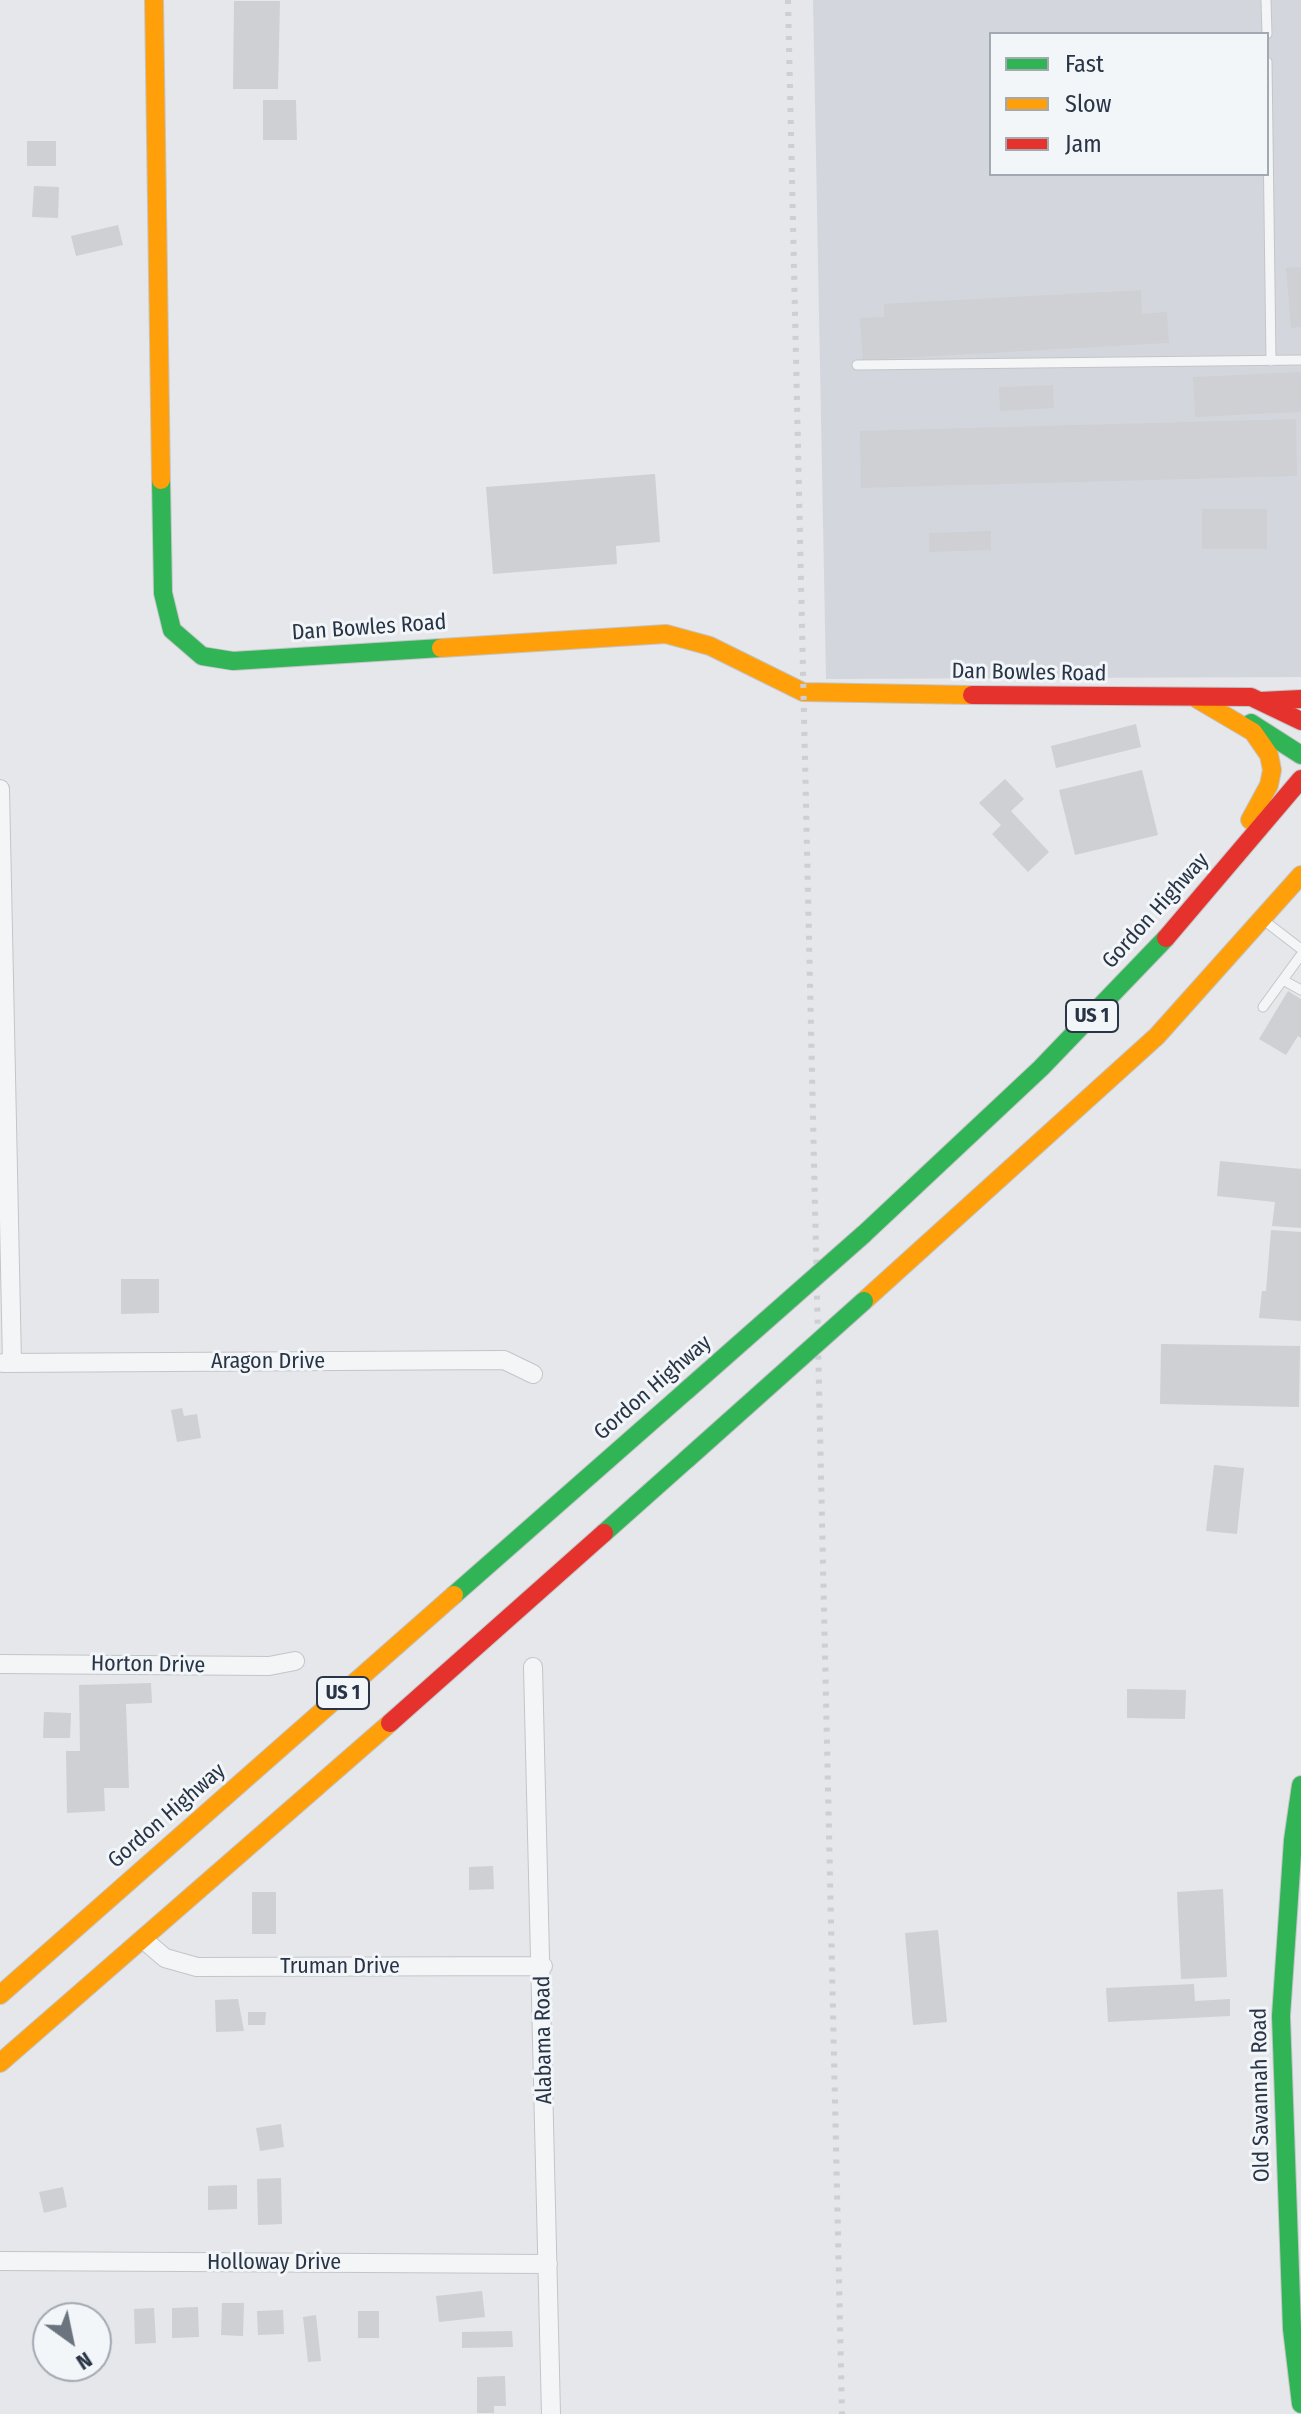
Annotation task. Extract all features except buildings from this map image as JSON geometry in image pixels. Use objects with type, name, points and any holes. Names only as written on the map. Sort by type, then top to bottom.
[{"type":"main road","name":"Dan Bowles Road","points":[[154,0],[163,593],[172,630],[202,656],[233,661],[666,634],[710,646],[803,692],[817,694],[1197,699],[1225,696],[1261,701],[1301,721]]},
{"type":"main road","name":"Dan Bowles Road","points":[[1197,699],[1237,715],[1301,755]]},
{"type":"main road","points":[[1197,699],[1253,732],[1269,755],[1272,770],[1262,801],[1203,896]]},
{"type":"main road","points":[[1261,701],[1301,699]]},
{"type":"main road","name":"Gordon Highway","points":[[0,1995],[864,1234],[1041,1068],[1203,896],[1301,779]]},
{"type":"main road","name":"US 1","points":[[0,2063],[144,1940],[1094,1096],[1157,1036],[1301,875]]},
{"type":"main road","points":[[1263,920],[1301,889]]},
{"type":"main road","name":"Old Savannah Road","points":[[1301,1785],[1281,2016],[1292,2329],[1301,2404]]},
{"type":"main road","points":[[15,1958],[68,1936]]},
{"type":"street","points":[[0,789],[6,1363]]},
{"type":"street","name":"Aragon Drive","points":[[6,1363],[504,1360],[533,1374]]},
{"type":"street","name":"Horton Drive","points":[[0,1664],[269,1666],[295,1661]]},
{"type":"street","name":"Alabama Road","points":[[533,1667],[543,1966],[551,2414]]},
{"type":"street","name":"Truman Drive","points":[[144,1940],[165,1958],[197,1967],[543,1966]]},
{"type":"street","name":"Holloway Drive","points":[[0,2261],[548,2264]]},
{"type":"lane","points":[[1266,0],[1267,32]]},
{"type":"lane","points":[[1269,176],[1271,361]]},
{"type":"lane","points":[[857,365],[1301,360]]},
{"type":"lane","points":[[1263,920],[1301,952],[1263,1007]]},
{"type":"lane","points":[[1283,980],[1301,990]]},
{"type":"shaded area","points":[[813,0],[1301,0],[1301,677],[826,679]]},
{"type":"railway","points":[[788,0],[842,2414]]},
{"type":"traffic: fast","points":[[161,480],[163,593],[172,630],[202,656],[233,661],[441,648]]},
{"type":"traffic: fast","points":[[1251,723],[1301,755]]},
{"type":"traffic: fast","points":[[864,1234],[1041,1068],[1166,938]]},
{"type":"traffic: fast","points":[[686,1391],[864,1234]]},
{"type":"traffic: fast","points":[[686,1460],[864,1301]]},
{"type":"traffic: fast","points":[[454,1595],[686,1391]]},
{"type":"traffic: fast","points":[[604,1533],[686,1460]]},
{"type":"traffic: fast","points":[[1301,1785],[1293,1840],[1281,2016],[1292,2329],[1301,2404]]},
{"type":"traffic: slow","points":[[154,0],[161,480]]},
{"type":"traffic: slow","points":[[441,648],[666,634],[710,646],[803,692],[972,695]]},
{"type":"traffic: slow","points":[[1197,699],[1253,732],[1269,755],[1272,770],[1269,785],[1250,820]]},
{"type":"traffic: slow","points":[[864,1301],[1157,1036],[1301,875]]},
{"type":"traffic: slow","points":[[0,1995],[454,1595]]},
{"type":"traffic: slow","points":[[0,2063],[390,1723]]},
{"type":"traffic: jam","points":[[972,695],[1251,697],[1301,721]]},
{"type":"traffic: jam","points":[[1261,701],[1301,699]]},
{"type":"traffic: jam","points":[[1166,938],[1301,779]]},
{"type":"traffic: jam","points":[[390,1723],[604,1533]]}]
